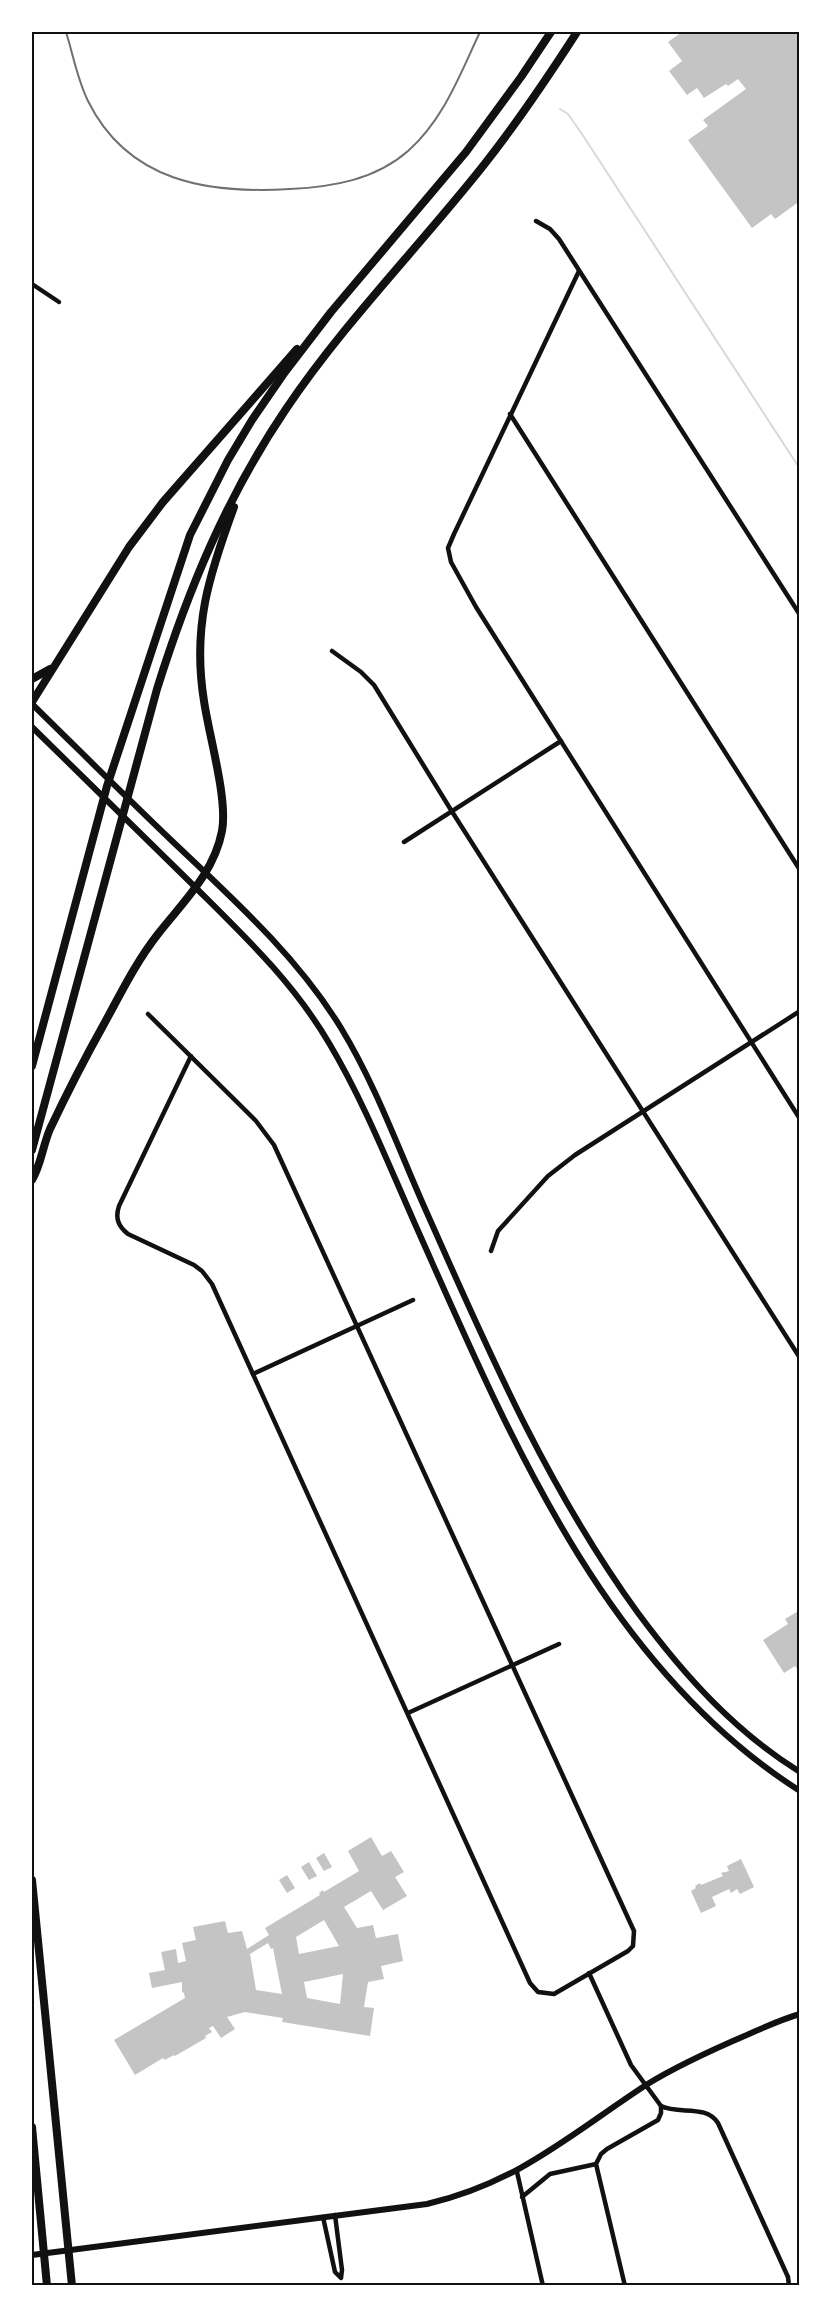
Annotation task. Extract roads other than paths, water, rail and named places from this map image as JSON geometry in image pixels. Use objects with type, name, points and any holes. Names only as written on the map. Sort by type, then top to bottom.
[{"type":"highway","points":[[32,703],[129,547],[163,502],[264,385],[331,312],[459,161],[551,32]]},
{"type":"highway","points":[[32,1150],[143,741],[173,638],[202,563],[245,475],[287,407],[337,342],[484,165],[577,32]]},
{"type":"highway","points":[[32,1066],[107,786],[190,535],[228,460],[252,420],[331,312]]},
{"type":"highway","points":[[32,1180],[49,1131],[69,1089],[130,975],[159,933],[196,888],[206,872],[222,832],[224,816],[201,684],[202,616],[211,572],[245,475]]},
{"type":"highway","points":[[32,680],[53,667]]},
{"type":"highway","points":[[32,1880],[72,2286]]},
{"type":"highway","points":[[32,2127],[47,2286]]},
{"type":"main road","points":[[32,703],[86,758],[206,872],[286,954],[318,994],[341,1029],[370,1083],[514,1407],[557,1487],[613,1578],[659,1642],[695,1685],[748,1734],[800,1772]]},
{"type":"main road","points":[[32,727],[196,888],[274,967],[293,990],[328,1041],[361,1104],[514,1442],[582,1561],[646,1651],[685,1698],[730,1740],[800,1791]]},
{"type":"main road","points":[[32,2255],[444,2200],[517,2172],[646,2086],[690,2061],[800,2012]]},
{"type":"street","points":[[536,220],[555,234],[800,615]]},
{"type":"street","points":[[579,271],[509,414],[448,548],[451,562],[476,607],[800,1119]]},
{"type":"street","points":[[32,284],[59,302]]},
{"type":"street","points":[[509,414],[800,870]]},
{"type":"street","points":[[332,651],[361,672],[374,685],[642,1112],[800,1358]]},
{"type":"street","points":[[404,842],[561,741]]},
{"type":"street","points":[[491,1251],[498,1232],[548,1176],[575,1155],[800,1011]]},
{"type":"street","points":[[148,1014],[191,1056],[269,1136],[634,1931],[633,1946],[628,1951],[554,1994],[543,1994],[534,1988],[208,1278],[194,1265],[128,1234],[117,1221],[118,1206],[191,1056]]},
{"type":"street","points":[[253,1374],[413,1300]]},
{"type":"street","points":[[408,1713],[559,1644]]},
{"type":"street","points":[[590,1973],[631,2065],[661,2106],[662,2113],[658,2120],[607,2149],[601,2154],[596,2164],[625,2286]]},
{"type":"street","points":[[661,2106],[668,2109],[708,2113],[715,2118],[788,2277],[789,2286]]},
{"type":"street","points":[[522,2197],[550,2174],[596,2164]]},
{"type":"street","points":[[517,2172],[543,2286]]},
{"type":"street","points":[[334,2215],[342,2270],[341,2278]]},
{"type":"street","points":[[323,2217],[335,2272],[341,2278],[344,2286]]},
{"type":"waterway","points":[[560,109],[568,114],[582,134],[800,469]]},
{"type":"railway","points":[[66,32],[84,93],[105,128],[125,150],[148,166],[173,177],[201,185],[259,190],[337,184],[367,175],[395,161],[408,151],[432,125],[458,80],[480,32]]}]
